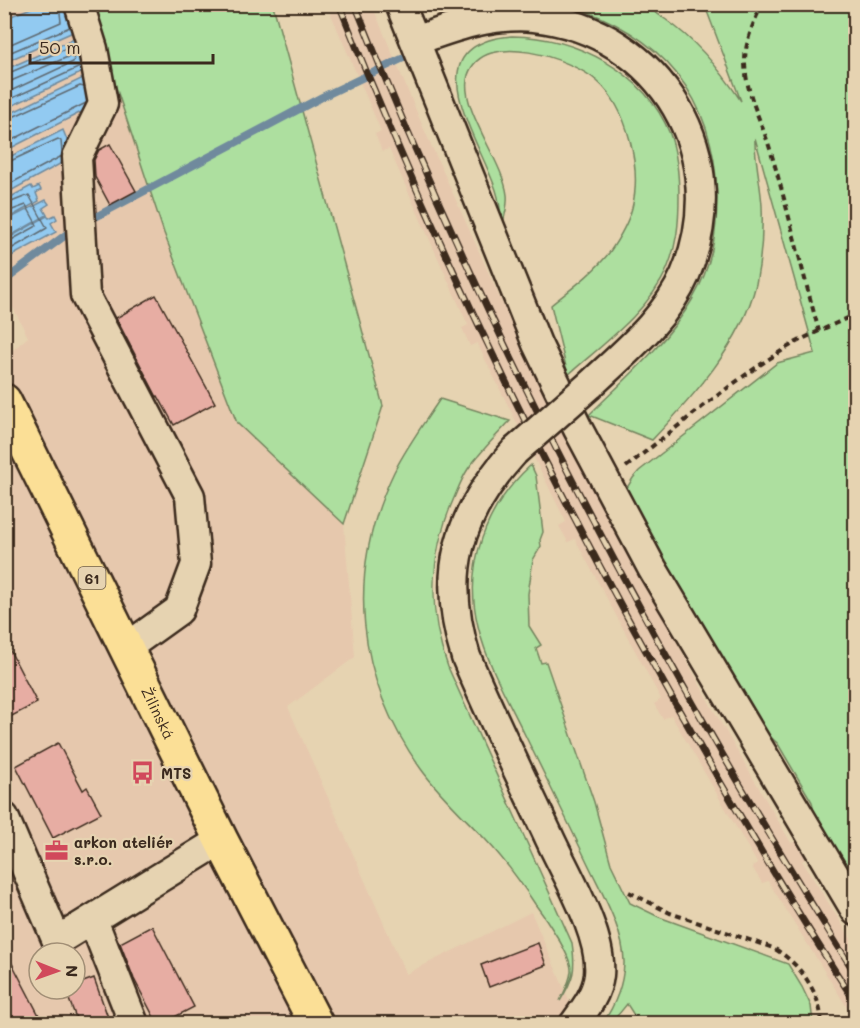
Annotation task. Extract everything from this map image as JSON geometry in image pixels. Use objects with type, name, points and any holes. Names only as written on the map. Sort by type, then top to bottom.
[{"type":"main road","name":"Žilinská","points":[[4,401],[221,840],[316,1023]]},
{"type":"lane","points":[[79,4],[93,49],[102,104],[77,157],[84,295],[190,495],[196,564],[179,610],[126,648]]},
{"type":"lane","points":[[400,4],[537,344],[606,483],[657,578],[855,911]]},
{"type":"lane","points":[[415,41],[485,19],[508,16],[540,18],[584,28],[610,40],[633,55],[673,99],[686,122],[699,170],[698,230],[693,254],[672,299],[631,346],[494,474],[477,501],[464,529],[453,579],[453,604],[466,657],[580,903],[597,947],[599,976],[596,990],[590,1003],[574,1023]]},
{"type":"lane","points":[[4,817],[12,855],[57,941],[221,840]]},
{"type":"lane","points":[[93,920],[134,1023]]},
{"type":"path","points":[[763,4],[749,37],[745,59],[747,78],[752,100],[770,149],[819,331]]},
{"type":"path","points":[[606,483],[774,356],[855,314]]},
{"type":"path","points":[[629,892],[670,912],[773,948],[786,956],[798,967],[809,983],[817,998],[822,1023]]},
{"type":"shaded area","points":[[5,5],[89,5],[164,233],[237,423],[344,524],[355,657],[288,707],[406,974],[531,912],[579,1023],[5,1023],[4,358],[28,337],[5,292]]},
{"type":"shaded area","points":[[327,5],[372,5],[423,127],[508,316],[608,513],[710,704],[791,843],[797,841],[807,858],[802,861],[855,945],[855,1020],[768,881],[762,883],[752,867],[757,863],[671,715],[663,719],[654,704],[661,699],[575,539],[568,542],[559,526],[566,522],[477,343],[470,346],[462,328],[468,325],[389,149],[382,151],[375,134],[381,131]]},
{"type":"green space","points":[[626,3],[651,9],[698,46],[741,101],[706,5],[855,5],[855,874],[847,873],[815,820],[812,802],[778,744],[749,716],[625,491],[639,471],[777,363],[815,353],[755,138],[762,206],[759,265],[749,306],[727,348],[699,388],[652,440],[589,415],[658,346],[692,300],[704,275],[712,250],[717,196],[714,160],[706,128],[693,99],[676,73],[655,51],[630,33],[600,17],[567,5]]},
{"type":"green space","points":[[89,5],[273,5],[383,406],[344,524],[237,423],[164,233]]},
{"type":"green space","points":[[512,36],[561,43],[584,51],[606,62],[626,76],[659,112],[670,134],[676,157],[679,189],[678,225],[667,269],[659,285],[637,313],[568,375],[551,305],[596,267],[619,237],[628,220],[635,192],[633,158],[630,140],[617,107],[608,93],[585,72],[569,64],[529,52],[509,50],[491,53],[477,61],[468,75],[467,88],[469,103],[504,181],[507,203],[502,226],[496,190],[459,96],[458,74],[464,56],[482,43]]},
{"type":"green space","points":[[440,399],[510,421],[468,469],[454,498],[440,540],[436,561],[434,603],[441,646],[448,667],[572,943],[573,973],[560,1001],[571,971],[563,947],[505,862],[421,769],[399,734],[382,698],[371,662],[365,624],[364,586],[368,548],[378,510],[394,472]]},
{"type":"green space","points":[[531,465],[536,476],[543,532],[540,540],[541,546],[533,560],[528,594],[529,626],[541,645],[536,648],[541,663],[546,662],[594,802],[611,864],[630,903],[659,917],[788,964],[811,1006],[813,1023],[639,1023],[627,1004],[614,1019],[603,1023],[615,1002],[622,980],[623,952],[617,926],[492,668],[478,626],[474,604],[476,560],[490,518],[515,481]]},
{"type":"water","points":[[38,5],[72,5],[80,29],[5,62],[4,19]]},
{"type":"water","points":[[81,36],[91,68],[5,109],[4,70]]},
{"type":"water","points":[[85,77],[93,106],[5,151],[5,116]]},
{"type":"water","points":[[63,130],[67,140],[69,159],[5,194],[5,159]]},
{"type":"water","points":[[31,186],[33,189],[39,186],[41,190],[36,193],[39,201],[5,220],[5,200]]},
{"type":"water","points":[[46,200],[49,204],[43,208],[47,215],[5,239],[5,221]]},
{"type":"water","points":[[55,215],[57,219],[51,223],[56,232],[6,259],[5,240],[47,216],[49,218]]},
{"type":"building","points":[[110,144],[136,191],[110,205],[95,177],[94,160],[99,150]]},
{"type":"building","points":[[156,295],[215,403],[174,425],[116,318]]},
{"type":"building","points":[[4,639],[37,703],[4,720]]},
{"type":"building","points":[[58,743],[83,790],[87,787],[101,813],[53,838],[16,766]]},
{"type":"building","points":[[152,926],[194,1007],[163,1023],[157,1023],[134,979],[120,943]]},
{"type":"building","points":[[538,943],[546,965],[489,987],[481,965]]},
{"type":"building","points":[[4,948],[27,992],[27,1001],[32,1001],[43,1023],[4,1023]]},
{"type":"building","points":[[94,978],[110,1023],[78,1023],[70,1001],[87,1001],[87,981]]},
{"type":"waterway","points":[[86,222],[322,97],[414,53]]},
{"type":"waterway","points":[[4,281],[75,228]]},
{"type":"railway","points":[[339,4],[463,291],[554,478],[652,662],[703,752],[816,942],[856,1003]]},
{"type":"railway","points":[[355,4],[407,131],[463,256],[521,379],[583,501],[714,741],[856,975]]},
{"type":"place","name":"MTS","points":[[143,773]]},
{"type":"place","name":"arkon ateliér s.r.o.","points":[[56,851]]}]
